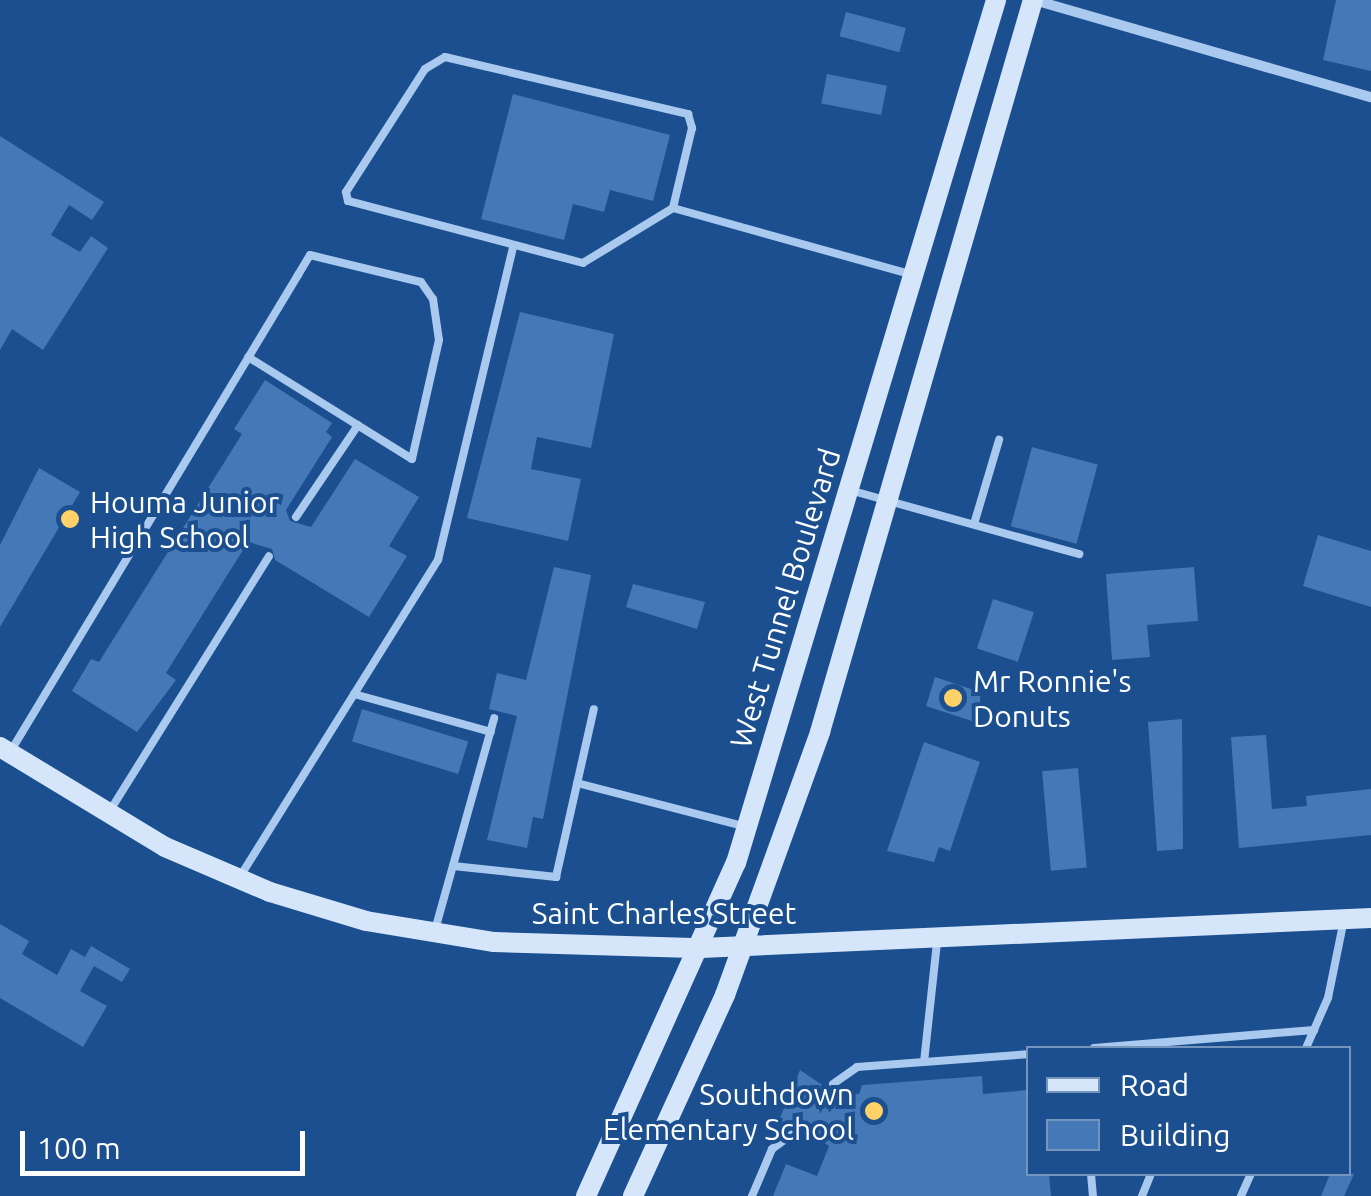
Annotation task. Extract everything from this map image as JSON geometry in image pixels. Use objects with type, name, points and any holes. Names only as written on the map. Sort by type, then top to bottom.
[{"type":"main road","name":"West Tunnel Boulevard","points":[[586,1196],[700,948],[748,827],[996,0]]},
{"type":"main road","points":[[633,1196],[744,947],[820,732],[1033,0]]},
{"type":"main road","name":"Saint Charles Street","points":[[5,750],[108,813],[238,878],[366,921],[434,934],[700,948],[1371,918]]},
{"type":"street","points":[[1033,0],[1371,97]]},
{"type":"lane","points":[[434,58],[688,114],[692,128],[673,208],[583,263],[513,248],[348,201],[346,192],[434,58]]},
{"type":"lane","points":[[673,208],[913,275]]},
{"type":"lane","points":[[238,878],[438,560],[513,248]]},
{"type":"lane","points":[[5,750],[248,357],[318,251],[421,282],[433,298],[439,340],[412,459],[248,357]]},
{"type":"lane","points":[[296,517],[358,426]]},
{"type":"lane","points":[[974,524],[999,440]]},
{"type":"lane","points":[[848,490],[1079,554]]},
{"type":"lane","points":[[108,813],[269,556]]},
{"type":"lane","points":[[354,694],[490,732]]},
{"type":"lane","points":[[453,866],[552,880],[594,709]]},
{"type":"lane","points":[[434,934],[494,718]]},
{"type":"lane","points":[[578,782],[748,827]]},
{"type":"lane","points":[[1307,1046],[1344,920]]},
{"type":"lane","points":[[924,1062],[938,937]]},
{"type":"lane","points":[[1116,1046],[1314,1030]]},
{"type":"lane","points":[[1202,1046],[1205,1038]]},
{"type":"lane","points":[[833,1084],[849,1069],[1026,1054]]},
{"type":"lane","points":[[752,1196],[772,1149],[795,1132]]},
{"type":"building","points":[[1336,0],[1371,0],[1371,71],[1323,60]]},
{"type":"building","points":[[846,12],[906,28],[899,52],[840,36]]},
{"type":"building","points":[[827,74],[887,86],[881,115],[821,103]]},
{"type":"building","points":[[513,94],[670,135],[653,201],[610,190],[604,212],[573,204],[564,240],[481,219]]},
{"type":"building","points":[[0,136],[104,202],[92,220],[69,205],[51,235],[80,252],[91,236],[108,248],[43,350],[12,329],[0,350]]},
{"type":"building","points":[[520,312],[614,334],[591,448],[537,437],[531,469],[581,479],[568,541],[467,518]]},
{"type":"building","points":[[265,380],[332,423],[326,432],[332,437],[286,510],[290,521],[311,527],[355,459],[419,497],[389,546],[407,556],[369,617],[275,560],[272,549],[248,542],[166,673],[176,680],[137,732],[72,691],[91,659],[99,662],[242,434],[234,429]]},
{"type":"building","points":[[1032,447],[1098,465],[1076,544],[1011,526]]},
{"type":"building","points":[[39,468],[80,492],[0,627],[0,545]]},
{"type":"building","points":[[1318,535],[1371,551],[1371,607],[1303,586]]},
{"type":"building","points":[[554,567],[591,575],[543,819],[533,817],[527,848],[487,840],[517,716],[489,709],[497,673],[526,680]]},
{"type":"building","points":[[1194,567],[1198,621],[1147,625],[1150,657],[1112,660],[1106,574]]},
{"type":"building","points":[[633,584],[705,602],[697,629],[626,607]]},
{"type":"building","points":[[993,599],[1034,612],[1018,662],[977,648]]},
{"type":"building","name":"Mr Ronnie's Donuts","points":[[935,677],[980,692],[981,724],[926,706]]},
{"type":"building","points":[[362,709],[468,741],[458,774],[352,742]]},
{"type":"building","points":[[1182,719],[1183,849],[1157,851],[1148,722]]},
{"type":"building","points":[[1266,735],[1272,809],[1307,806],[1306,796],[1371,789],[1371,835],[1239,848],[1231,737]]},
{"type":"building","points":[[924,742],[980,762],[950,851],[939,847],[934,862],[887,851]]},
{"type":"building","points":[[1078,768],[1087,868],[1051,871],[1042,771]]},
{"type":"building","points":[[0,924],[29,941],[22,954],[57,975],[71,949],[85,957],[91,946],[130,969],[122,982],[94,966],[80,991],[107,1006],[83,1047],[0,998]]},
{"type":"building","name":"Southdown Elementary School","points":[[800,1070],[831,1091],[859,1094],[862,1085],[982,1076],[983,1094],[1026,1090],[1026,1176],[1049,1176],[1051,1196],[773,1196],[786,1164],[817,1176],[829,1146],[797,1125],[777,1125]]},
{"type":"building","points":[[1354,1174],[1344,1196],[1321,1196],[1329,1176]]},
{"type":"place","name":"Houma Junior High School","points":[[70,519]]},
{"type":"place","name":"Mr Ronnie's Donuts","points":[[953,698]]},
{"type":"place","name":"Southdown Elementary School","points":[[874,1111]]}]
